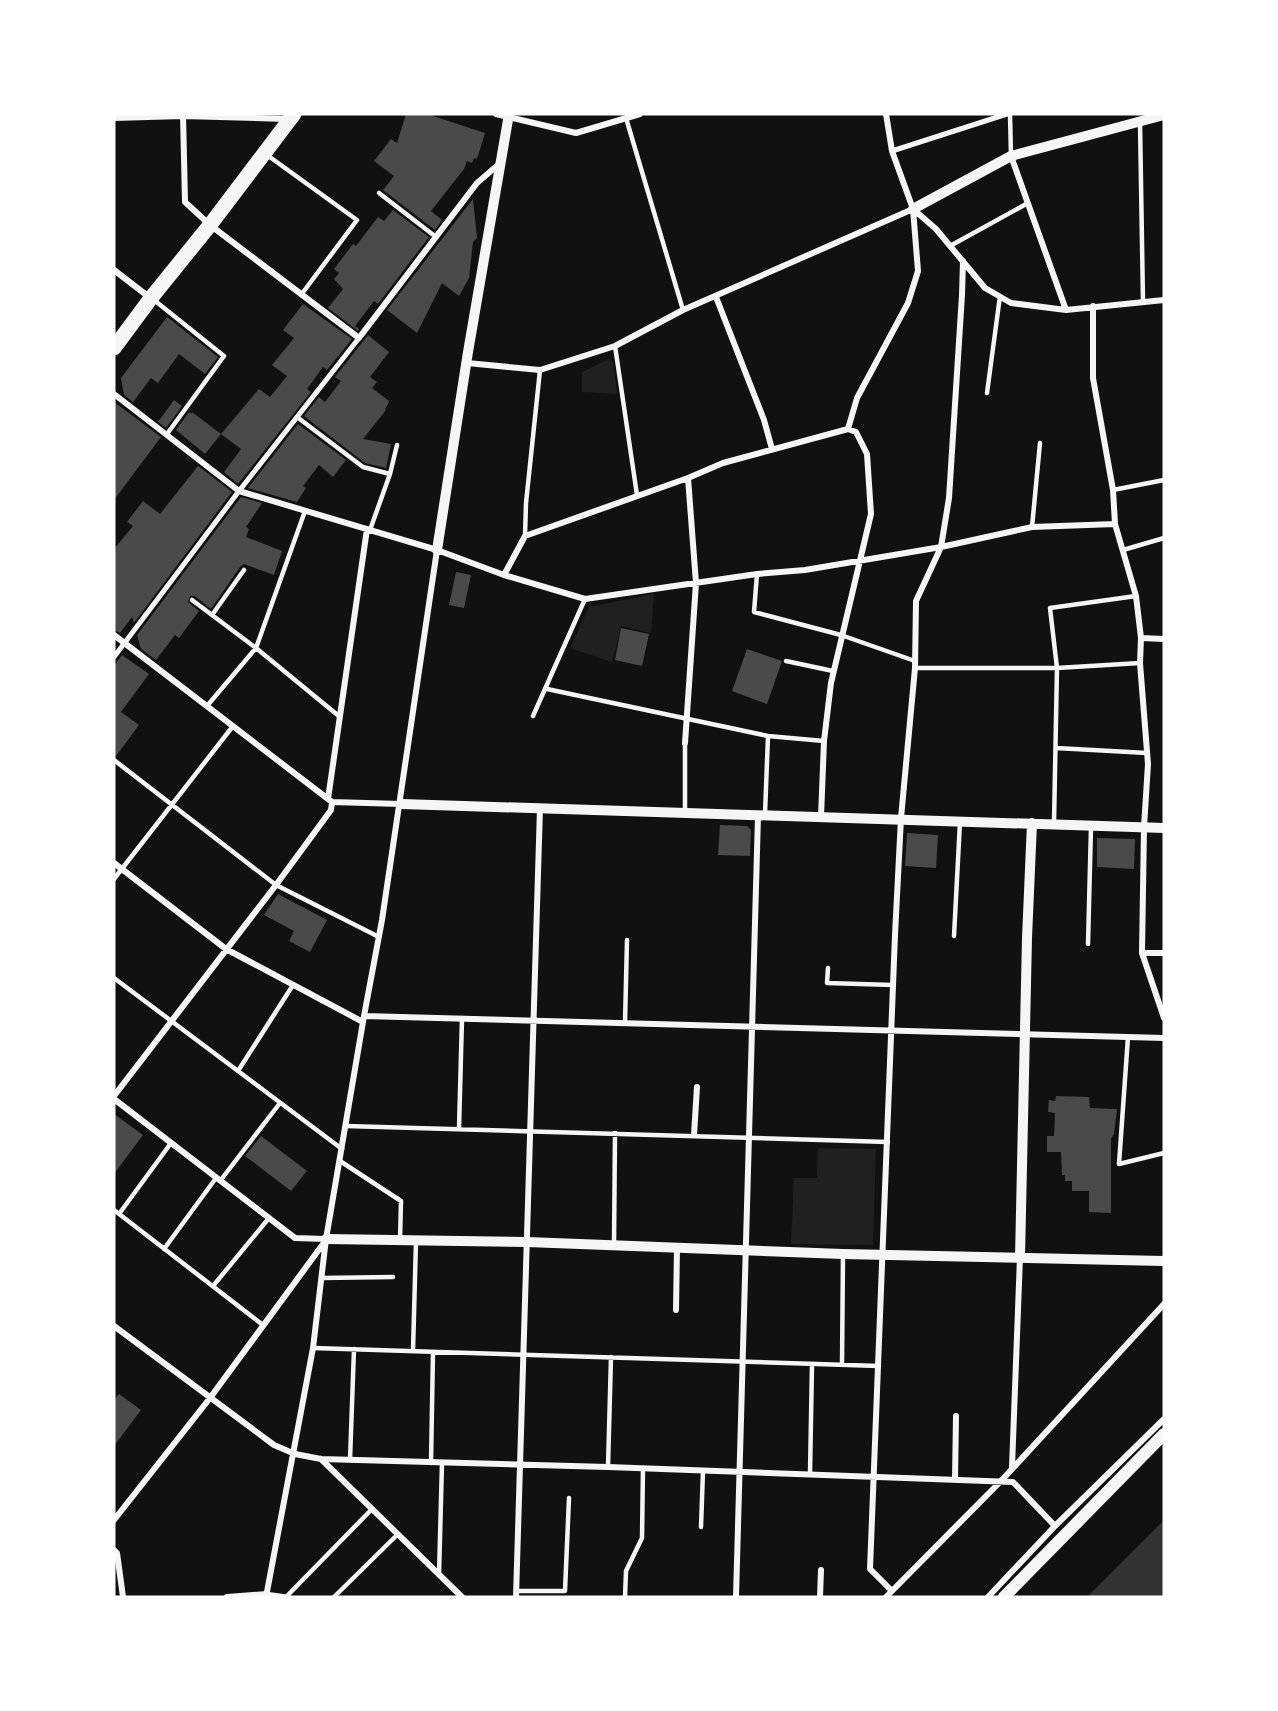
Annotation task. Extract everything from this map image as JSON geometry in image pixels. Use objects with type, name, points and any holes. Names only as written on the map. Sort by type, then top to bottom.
[{"type":"main road","points":[[114,348],[150,298],[210,225],[292,116]]},
{"type":"main road","points":[[1004,1597],[1021,1571],[1164,1434]]},
{"type":"street","points":[[495,114],[576,133],[640,114]]},
{"type":"street","points":[[848,429],[857,398],[908,303],[918,271],[913,209],[892,150],[886,114]]},
{"type":"street","points":[[892,150],[1008,114]]},
{"type":"street","points":[[183,115],[184,202],[210,225],[359,338]]},
{"type":"street","points":[[114,118],[183,115],[292,116]]},
{"type":"street","points":[[467,363],[540,370],[615,346],[683,310],[913,209],[1011,156],[1164,115]]},
{"type":"street","points":[[227,1597],[267,1596],[295,1454],[313,1348],[326,1239],[401,804],[437,550],[509,116]]},
{"type":"street","points":[[1011,156],[1066,310]]},
{"type":"street","points":[[114,657],[477,183],[502,161]]},
{"type":"street","points":[[913,209],[936,229],[985,288],[1011,303],[1066,310],[1164,300]]},
{"type":"street","points":[[892,1591],[870,1569],[901,818],[915,664],[916,601],[941,547],[949,498],[963,261]]},
{"type":"street","points":[[114,270],[150,298]]},
{"type":"street","points":[[716,297],[764,420],[772,448]]},
{"type":"street","points":[[1093,306],[1093,378],[1113,490],[1115,524],[1136,596],[1141,638],[1140,663],[1148,764],[1144,827],[1142,953],[1164,1018]]},
{"type":"street","points":[[114,394],[239,491],[437,550],[504,575],[585,599],[696,582],[805,570],[941,547],[1032,527],[1115,524]]},
{"type":"street","points":[[504,575],[525,536],[688,478],[723,462],[848,429],[856,432],[867,454],[871,514],[833,671],[824,741],[821,817]]},
{"type":"street","points":[[685,743],[696,582],[688,478]]},
{"type":"street","points":[[369,530],[340,717],[330,800],[331,810],[114,1097],[295,1238],[527,1242],[843,1254],[1164,1261]]},
{"type":"street","points":[[114,635],[330,800],[685,814],[901,818],[1164,828]]},
{"type":"street","points":[[1141,638],[1164,639]]},
{"type":"street","points":[[516,1594],[527,1242],[528,1131],[540,808]]},
{"type":"street","points":[[736,1597],[752,1026],[762,816]]},
{"type":"street","points":[[1012,1468],[1032,823]]},
{"type":"street","points":[[114,863],[226,949],[363,1019],[462,1018],[1164,1038]]},
{"type":"street","points":[[1142,953],[1164,953]]},
{"type":"street","points":[[694,1135],[697,1087]]},
{"type":"street","points":[[114,1520],[210,1398],[326,1239]]},
{"type":"street","points":[[676,1310],[677,1247]]},
{"type":"street","points":[[886,1597],[1000,1481],[1164,1304]]},
{"type":"street","points":[[114,1326],[274,1444],[295,1454],[321,1459],[1013,1482],[1055,1526]]},
{"type":"street","points":[[955,1479],[956,1416]]},
{"type":"street","points":[[988,1597],[1021,1571],[1055,1526],[1164,1419]]},
{"type":"street","points":[[321,1459],[462,1597]]},
{"type":"street","points":[[114,1550],[117,1553],[123,1597]]},
{"type":"street","points":[[820,1597],[821,1570]]},
{"type":"lane","points":[[1008,114],[1011,156]]},
{"type":"lane","points":[[626,118],[683,310]]},
{"type":"lane","points":[[1140,122],[1143,302]]},
{"type":"lane","points":[[264,154],[357,220],[301,295]]},
{"type":"lane","points":[[379,194],[436,237]]},
{"type":"lane","points":[[950,246],[1028,203]]},
{"type":"lane","points":[[987,393],[1000,296]]},
{"type":"lane","points":[[150,298],[224,356],[167,434]]},
{"type":"lane","points":[[615,346],[637,495]]},
{"type":"lane","points":[[525,536],[526,503],[540,370]]},
{"type":"lane","points":[[297,417],[363,467],[390,474]]},
{"type":"lane","points":[[1032,527],[1040,443]]},
{"type":"lane","points":[[369,530],[390,474],[397,445]]},
{"type":"lane","points":[[1113,490],[1164,480]]},
{"type":"lane","points":[[207,706],[256,648],[305,510]]},
{"type":"lane","points":[[1123,550],[1164,538]]},
{"type":"lane","points":[[212,615],[244,570]]},
{"type":"lane","points":[[757,574],[754,612],[841,635],[915,664],[1057,668],[1140,663]]},
{"type":"lane","points":[[1054,823],[1057,668],[1050,608],[1136,596]]},
{"type":"lane","points":[[533,716],[547,689],[585,599]]},
{"type":"lane","points":[[192,600],[256,648],[340,717]]},
{"type":"lane","points":[[786,661],[833,671]]},
{"type":"lane","points":[[547,689],[768,736],[824,741]]},
{"type":"lane","points":[[114,879],[233,726]]},
{"type":"lane","points":[[762,816],[768,736]]},
{"type":"lane","points":[[685,743],[685,814]]},
{"type":"lane","points":[[1056,748],[1147,753]]},
{"type":"lane","points":[[114,760],[276,885],[379,937]]},
{"type":"lane","points":[[954,936],[960,820]]},
{"type":"lane","points":[[1088,944],[1091,825]]},
{"type":"lane","points":[[625,1023],[627,940]]},
{"type":"lane","points":[[828,968],[827,983],[893,985]]},
{"type":"lane","points":[[114,978],[342,1149]]},
{"type":"lane","points":[[237,1071],[293,985]]},
{"type":"lane","points":[[459,1129],[462,1018]]},
{"type":"lane","points":[[1128,1037],[1119,1164],[1164,1153]]},
{"type":"lane","points":[[164,1249],[280,1102]]},
{"type":"lane","points":[[346,1126],[888,1142]]},
{"type":"lane","points":[[614,1245],[615,1133]]},
{"type":"lane","points":[[171,1143],[116,1212],[263,1325]]},
{"type":"lane","points":[[340,1161],[401,1201],[400,1240]]},
{"type":"lane","points":[[213,1286],[269,1218]]},
{"type":"lane","points":[[413,1351],[416,1240]]},
{"type":"lane","points":[[842,1365],[843,1254]]},
{"type":"lane","points":[[321,1278],[393,1277]]},
{"type":"lane","points":[[313,1348],[879,1366]]},
{"type":"lane","points":[[350,1460],[354,1349]]},
{"type":"lane","points":[[431,1463],[433,1352]]},
{"type":"lane","points":[[608,1467],[611,1357]]},
{"type":"lane","points":[[810,1474],[812,1364]]},
{"type":"lane","points":[[439,1575],[442,1463]]},
{"type":"lane","points":[[625,1597],[626,1571],[642,1538],[643,1468]]},
{"type":"lane","points":[[702,1527],[703,1471]]},
{"type":"lane","points":[[516,1594],[565,1591],[569,1498]]},
{"type":"lane","points":[[267,1596],[288,1596],[372,1509]]},
{"type":"lane","points":[[334,1597],[398,1534]]},
{"type":"shaded area","points":[[609,359],[613,362],[617,394],[582,392],[582,372]]},
{"type":"shaded area","points":[[654,594],[651,633],[621,626],[612,662],[570,648],[589,607]]},
{"type":"shaded area","points":[[818,1148],[876,1149],[873,1245],[791,1244],[794,1178],[817,1178]]},
{"type":"shaded area","points":[[1164,1520],[1164,1597],[1087,1597]]},
{"type":"building","points":[[406,114],[427,114],[485,133],[477,159],[474,158],[472,163],[467,161],[464,169],[431,211],[442,220],[435,230],[383,190],[394,176],[374,161],[391,139],[397,143]]},
{"type":"building","points":[[473,199],[477,238],[473,242],[469,278],[459,296],[442,283],[417,333],[387,310]]},
{"type":"building","points":[[393,210],[429,237],[378,304],[374,301],[355,326],[359,329],[358,331],[328,308],[343,289],[334,279],[339,273],[334,269],[353,244],[356,246],[378,217],[384,221]]},
{"type":"building","points":[[303,304],[352,339],[327,370],[323,367],[307,389],[311,392],[238,484],[224,472],[241,449],[221,434],[259,389],[270,397],[287,376],[272,365],[294,338],[283,330]]},
{"type":"building","points":[[167,317],[218,357],[205,374],[179,354],[158,383],[151,378],[133,402],[124,395],[121,378]]},
{"type":"building","points":[[368,335],[389,352],[370,377],[377,382],[372,388],[389,401],[386,410],[363,439],[391,444],[386,468],[365,463],[304,416],[319,397],[325,402],[341,381],[335,377]]},
{"type":"building","points":[[174,400],[182,406],[166,428],[158,422]]},
{"type":"building","points":[[114,402],[161,437],[114,500]]},
{"type":"building","points":[[189,412],[221,434],[205,454],[176,430]]},
{"type":"building","points":[[298,424],[346,460],[333,477],[319,465],[303,486],[306,488],[297,502],[248,488]]},
{"type":"building","points":[[198,466],[232,492],[134,623],[132,617],[120,633],[114,630],[114,549],[133,526],[127,522],[143,501],[160,514]]},
{"type":"building","points":[[241,497],[262,503],[246,527],[249,529],[246,537],[282,551],[274,575],[244,564],[211,609],[195,596],[190,596],[188,602],[199,611],[179,638],[175,635],[156,660],[141,649],[137,635]]},
{"type":"building","points":[[456,572],[471,575],[464,608],[449,605]]},
{"type":"building","points":[[621,628],[649,634],[642,666],[615,660]]},
{"type":"building","points":[[747,649],[782,661],[767,704],[732,691]]},
{"type":"building","points":[[122,655],[149,674],[121,712],[139,725],[114,756],[114,666]]},
{"type":"building","points":[[720,825],[747,826],[751,830],[750,856],[718,855]]},
{"type":"building","points":[[907,833],[938,835],[936,868],[905,866]]},
{"type":"building","points":[[1097,838],[1135,839],[1134,869],[1097,867]]},
{"type":"building","points":[[278,894],[327,920],[310,952],[289,941],[294,931],[264,915]]},
{"type":"building","points":[[1056,1096],[1089,1097],[1090,1108],[1117,1109],[1114,1134],[1111,1139],[1111,1213],[1089,1212],[1089,1191],[1072,1191],[1072,1181],[1065,1181],[1065,1175],[1062,1175],[1061,1152],[1047,1152],[1047,1136],[1054,1136],[1055,1113],[1048,1112],[1049,1100],[1055,1101]]},
{"type":"building","points":[[114,1114],[143,1135],[114,1174]]},
{"type":"building","points":[[261,1136],[307,1171],[291,1191],[245,1156]]},
{"type":"building","points":[[119,1394],[141,1410],[114,1446],[114,1400]]}]
